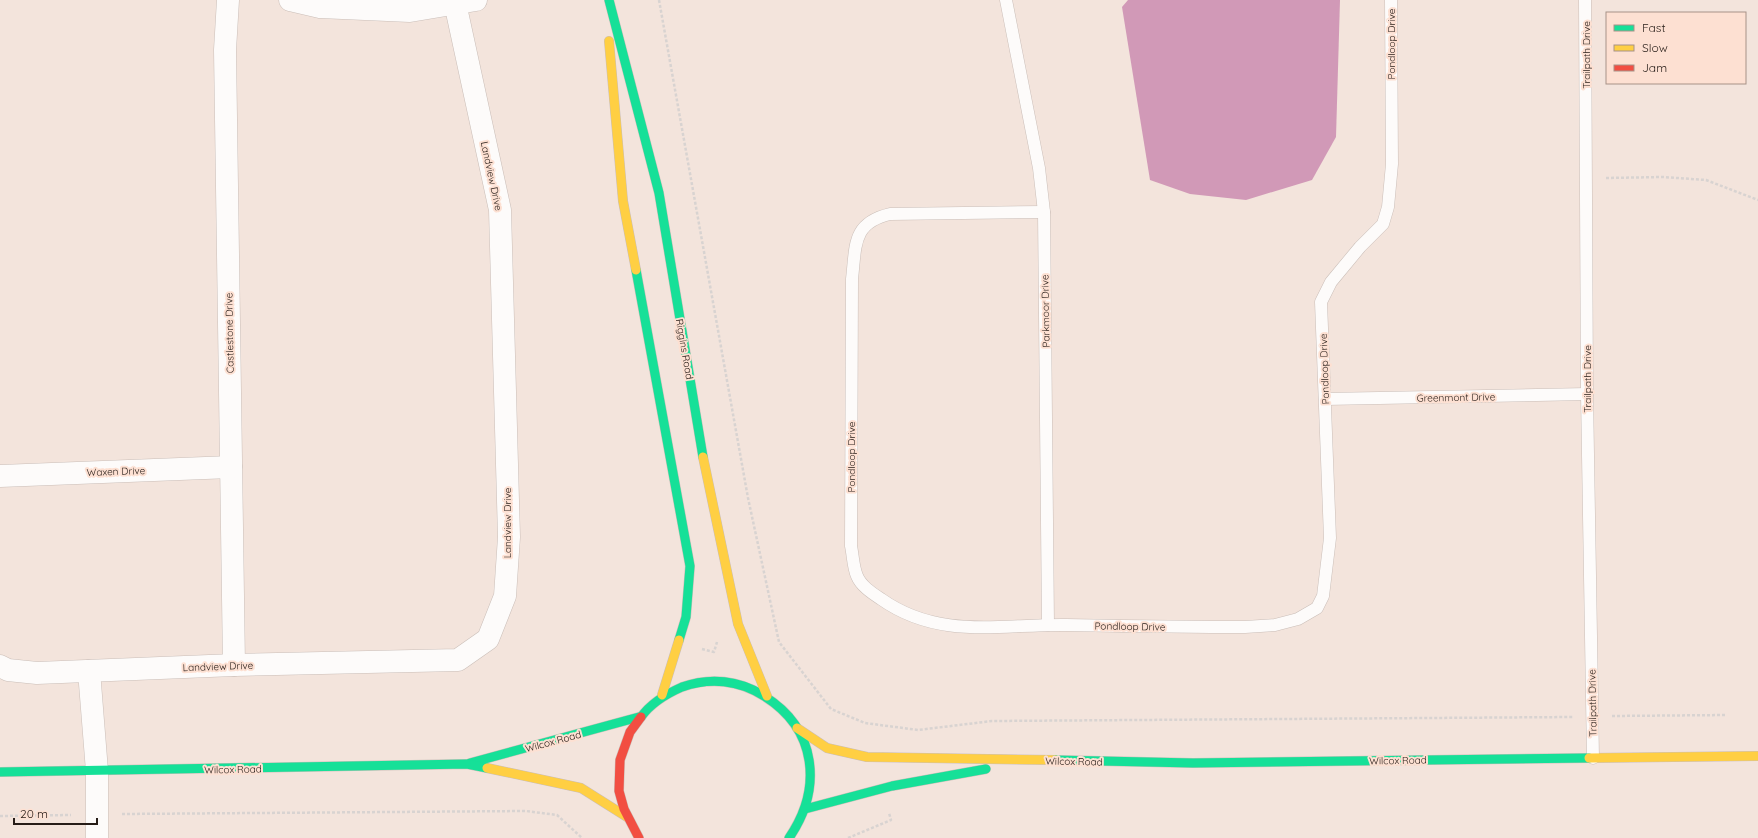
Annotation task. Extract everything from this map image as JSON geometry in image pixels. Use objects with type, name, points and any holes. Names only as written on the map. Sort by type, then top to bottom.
[{"type":"main road","points":[[606,0],[622,201],[690,566],[686,617],[662,695]]},
{"type":"main road","name":"Riggins Road","points":[[609,0],[659,193],[708,486],[738,624],[768,696]]},
{"type":"main road","points":[[639,838],[627,817],[619,792],[619,765],[626,740],[639,717],[662,695],[688,684],[715,680],[742,684],[768,696],[784,710],[798,728],[806,747],[810,768],[810,789],[805,810],[789,838]]},
{"type":"main road","name":"Wilcox Road","points":[[467,764],[639,717]]},
{"type":"main road","name":"Wilcox Road","points":[[798,728],[827,748],[867,757],[1193,763],[1758,756]]},
{"type":"main road","name":"Wilcox Road","points":[[805,810],[892,786],[1038,760]]},
{"type":"main road","name":"Wilcox Road","points":[[0,772],[467,764],[581,788],[627,817]]},
{"type":"street","name":"Castlestone Drive","points":[[228,0],[225,50],[234,665]]},
{"type":"street","points":[[290,0],[320,7],[410,11],[466,2]]},
{"type":"street","name":"Landview Drive","points":[[0,666],[8,670],[37,673],[234,665],[458,660],[488,639],[505,596],[509,536],[500,210],[466,2]]},
{"type":"street","name":"Waxen Drive","points":[[0,476],[231,467]]},
{"type":"street","points":[[89,671],[97,771],[98,838]]},
{"type":"lane","name":"Parkmoor Drive","points":[[1006,0],[1039,168],[1044,212],[1048,625]]},
{"type":"lane","name":"Pondloop Drive","points":[[1044,212],[890,214],[877,217],[864,226],[856,241],[852,279],[851,546],[857,576],[869,591],[889,605],[911,615],[938,624],[965,628],[1048,625],[1245,627],[1276,625],[1298,619],[1317,608],[1323,596],[1330,538],[1322,302],[1331,282],[1360,247],[1383,224],[1388,206],[1392,164],[1391,0]]},
{"type":"lane","name":"Trailpath Drive","points":[[1585,0],[1587,394],[1593,758]]},
{"type":"lane","name":"Greenmont Drive","points":[[1325,399],[1587,394]]},
{"type":"path","points":[[1586,179],[1663,177],[1706,180],[1758,200]]},
{"type":"path","points":[[0,816],[97,814],[526,812],[558,815],[582,838]]},
{"type":"shaded area","points":[[1128,0],[1340,0],[1336,137],[1312,180],[1246,200],[1190,194],[1150,180],[1122,7]]},
{"type":"traffic: fast","points":[[609,0],[659,193],[703,457]]},
{"type":"traffic: fast","points":[[636,270],[690,566],[686,617],[679,640]]},
{"type":"traffic: fast","points":[[641,717],[654,703],[682,687],[714,681],[734,683],[745,686],[764,696],[782,710],[795,725],[804,742],[809,761],[810,780],[807,799],[800,819],[789,838]]},
{"type":"traffic: fast","points":[[470,763],[639,717]]},
{"type":"traffic: fast","points":[[1055,760],[1193,763],[1589,758]]},
{"type":"traffic: fast","points":[[0,772],[467,764],[487,768]]},
{"type":"traffic: fast","points":[[805,809],[892,786],[986,769]]},
{"type":"traffic: slow","points":[[609,41],[623,201],[636,270]]},
{"type":"traffic: slow","points":[[703,457],[738,624],[767,696]]},
{"type":"traffic: slow","points":[[662,695],[679,640]]},
{"type":"traffic: slow","points":[[797,728],[827,748],[867,757],[1055,760]]},
{"type":"traffic: slow","points":[[1589,758],[1758,756]]},
{"type":"traffic: slow","points":[[487,768],[581,788],[627,817]]},
{"type":"traffic: jam","points":[[639,838],[624,809],[619,791],[620,760],[630,732],[641,717]]}]
